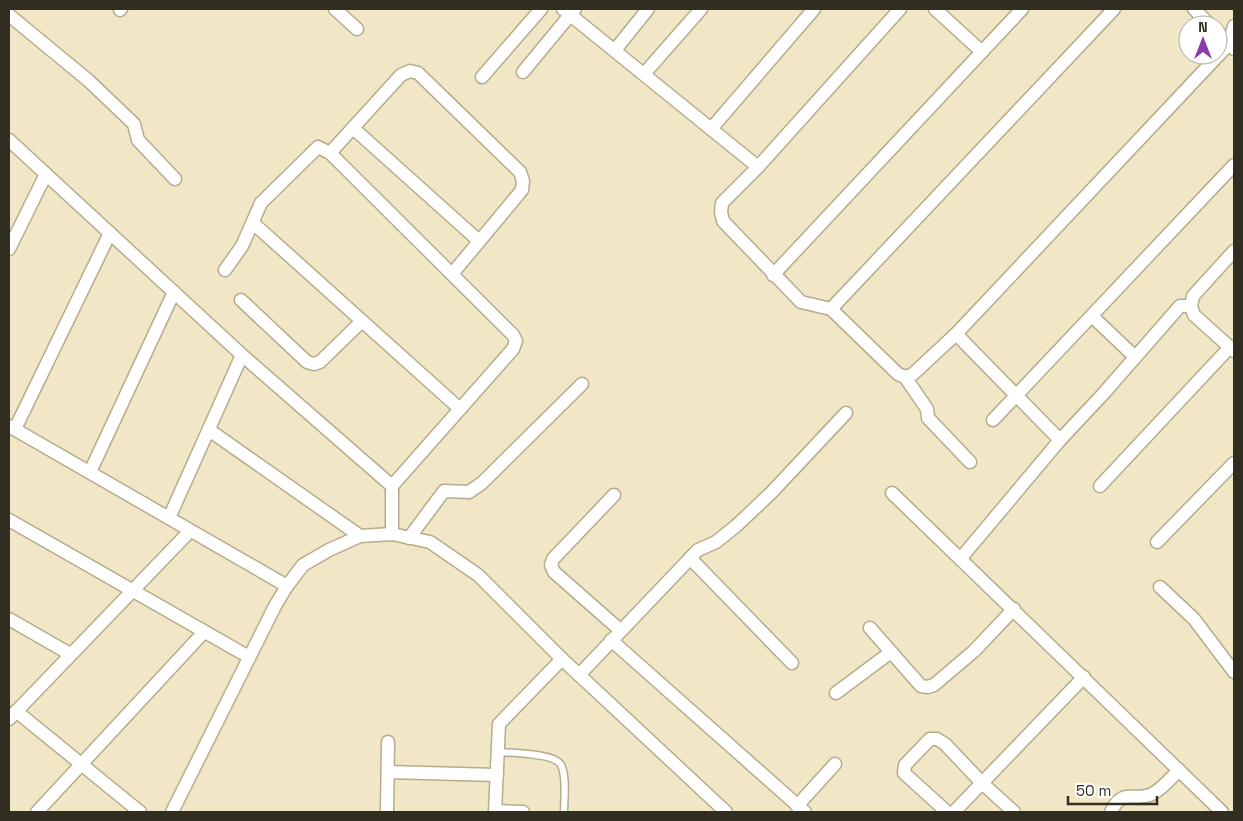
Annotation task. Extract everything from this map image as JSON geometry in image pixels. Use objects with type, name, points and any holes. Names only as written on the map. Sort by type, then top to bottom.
[{"type":"street","points":[[335,9],[357,29]]},
{"type":"street","points":[[482,77],[541,9]]},
{"type":"street","points":[[614,50],[648,9]]},
{"type":"street","points":[[644,74],[701,9]]},
{"type":"street","points":[[711,129],[814,9]]},
{"type":"street","points":[[900,9],[758,167],[722,203],[721,212],[723,221],[801,302],[831,309],[898,374],[905,377],[927,409],[928,418],[970,462]]},
{"type":"street","points":[[935,9],[982,52]]},
{"type":"street","points":[[773,274],[1022,9]]},
{"type":"street","points":[[831,309],[1114,9]]},
{"type":"street","points":[[523,72],[569,11],[758,167]]},
{"type":"street","points":[[9,15],[89,81],[134,124],[138,140],[175,179]]},
{"type":"street","points":[[905,377],[913,374],[956,334],[1232,46],[1234,26]]},
{"type":"street","points":[[330,153],[401,75],[410,71],[418,73],[520,172],[523,181],[522,190],[452,274]]},
{"type":"street","points":[[353,128],[479,241]]},
{"type":"street","points":[[9,140],[242,355],[392,486]]},
{"type":"street","points":[[225,270],[242,246],[261,203],[318,147],[330,153],[513,335],[516,341],[514,349],[392,486],[392,534]]},
{"type":"street","points":[[993,420],[1234,165]]},
{"type":"street","points":[[9,249],[46,174]]},
{"type":"street","points":[[253,223],[460,409]]},
{"type":"street","points":[[110,233],[12,427],[287,586]]},
{"type":"street","points":[[1100,486],[1232,349],[1194,315],[1191,306],[1193,296],[1234,251]]},
{"type":"street","points":[[90,472],[174,292]]},
{"type":"street","points":[[241,300],[307,362],[314,364],[320,362],[362,321]]},
{"type":"street","points":[[960,558],[1060,440],[1180,306],[1191,306]]},
{"type":"street","points":[[1092,316],[1135,358]]},
{"type":"street","points":[[956,334],[1060,440]]},
{"type":"street","points":[[169,518],[242,355]]},
{"type":"street","points":[[409,538],[444,491],[468,492],[482,483],[582,384]]},
{"type":"street","points":[[579,675],[698,550],[716,542],[736,526],[771,493],[846,413]]},
{"type":"street","points":[[209,430],[360,536]]},
{"type":"street","points":[[1157,542],[1234,463]]},
{"type":"street","points":[[892,493],[1222,812]]},
{"type":"street","points":[[614,495],[553,559],[554,572],[616,635],[801,809],[835,764]]},
{"type":"street","points":[[9,520],[249,658]]},
{"type":"street","points":[[140,812],[80,764],[12,715],[190,530]]},
{"type":"street","points":[[172,812],[287,586],[303,565],[329,550],[360,536],[392,534],[430,542],[478,575],[562,659],[726,812]]},
{"type":"street","points":[[690,558],[792,662]]},
{"type":"street","points":[[1160,587],[1194,619],[1234,672]]},
{"type":"street","points":[[870,628],[921,686],[928,687],[974,651],[1014,609]]},
{"type":"street","points":[[9,619],[70,654]]},
{"type":"street","points":[[37,812],[204,632]]},
{"type":"street","points":[[836,693],[892,652]]},
{"type":"street","points":[[523,812],[495,812],[499,724],[562,659]]},
{"type":"street","points":[[954,812],[1084,677]]},
{"type":"street","points":[[947,812],[904,773],[905,765],[930,739],[937,739],[945,744],[982,783],[1014,812]]},
{"type":"street","points":[[387,812],[388,742]]},
{"type":"street","points":[[1111,812],[1117,803],[1127,796],[1153,794],[1179,770]]},
{"type":"street","points":[[388,772],[497,775]]},
{"type":"lane","points":[[498,752],[555,759],[561,765],[564,780],[564,812]]}]
